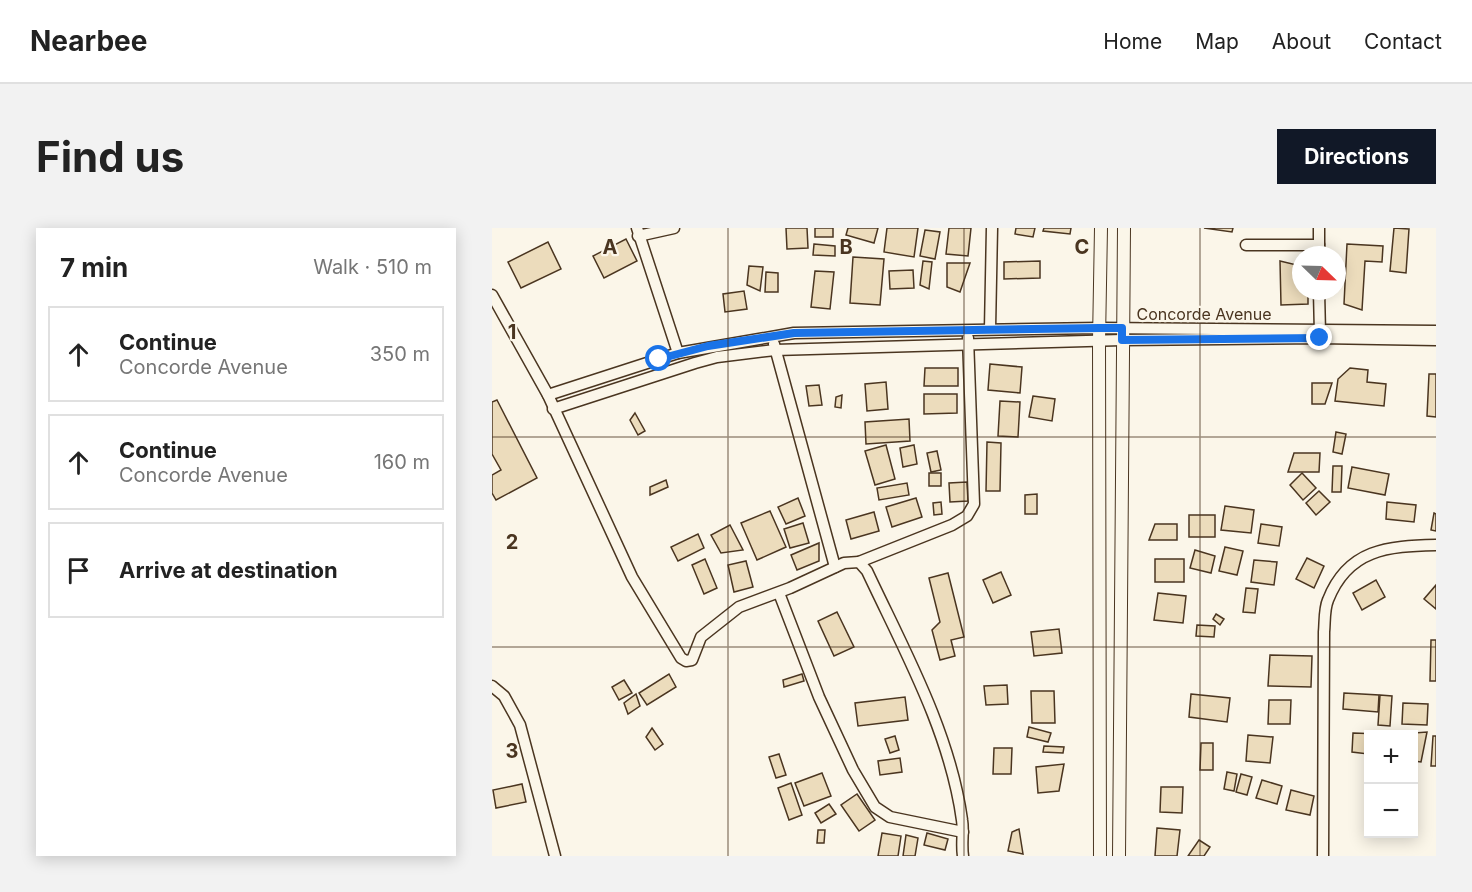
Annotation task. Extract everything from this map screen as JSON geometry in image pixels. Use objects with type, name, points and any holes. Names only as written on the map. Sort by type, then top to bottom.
[{"type":"main road","points":[[1100,856],[1099,334],[1101,228]]},
{"type":"main road","points":[[1119,856],[1124,228]]},
{"type":"street","points":[[674,228],[637,232],[678,353]]},
{"type":"street","points":[[990,329],[992,228]]},
{"type":"street","points":[[1319,228],[1319,246]]},
{"type":"street","points":[[1246,245],[1292,248]]},
{"type":"street","points":[[492,295],[548,395],[632,577],[681,658],[686,661],[692,660],[701,637],[738,607],[779,593],[835,567],[852,561],[859,562],[951,525],[967,516],[974,504],[968,329]]},
{"type":"street","points":[[1319,300],[1320,334]]},
{"type":"street","name":"Concorde Avenue","points":[[548,395],[678,353],[773,335],[968,329],[1099,334],[1320,334],[1436,331]]},
{"type":"street","name":"Concorde Avenue","points":[[553,408],[717,357],[775,350],[967,345],[1099,334]]},
{"type":"street","name":"Concorde Avenue","points":[[1320,334],[1436,340]]},
{"type":"street","points":[[773,335],[775,350],[835,567]]},
{"type":"street","points":[[1323,856],[1324,632],[1328,600],[1348,567],[1364,555],[1399,546],[1436,545]]},
{"type":"street","points":[[859,562],[867,571],[922,690],[946,756],[963,832],[961,843],[963,856]]},
{"type":"street","points":[[779,593],[819,697],[853,770],[875,807],[890,817],[963,832]]},
{"type":"street","points":[[492,686],[504,696],[520,725],[555,856]]},
{"type":"building","points":[[786,228],[807,228],[808,248],[787,249]]},
{"type":"building","points":[[815,228],[833,228],[833,237],[815,237]]},
{"type":"building","points":[[848,228],[878,228],[874,243],[846,235]]},
{"type":"building","points":[[887,228],[918,228],[914,257],[884,252]]},
{"type":"building","points":[[949,228],[971,228],[968,256],[946,254]]},
{"type":"building","points":[[1016,228],[1035,228],[1033,237],[1015,234]]},
{"type":"building","points":[[1044,228],[1071,228],[1070,234],[1043,231]]},
{"type":"building","points":[[1204,228],[1233,228],[1232,232]]},
{"type":"building","points":[[1394,228],[1409,229],[1406,273],[1390,271]]},
{"type":"building","points":[[925,230],[940,232],[935,259],[920,256]]},
{"type":"building","points":[[626,239],[637,261],[604,278],[593,256]]},
{"type":"building","points":[[548,242],[561,269],[521,288],[508,262]]},
{"type":"building","points":[[814,244],[835,246],[835,256],[813,255]]},
{"type":"building","points":[[1347,244],[1383,246],[1382,262],[1365,261],[1362,310],[1344,304]]},
{"type":"building","points":[[853,257],[884,259],[880,305],[850,303]]},
{"type":"building","points":[[923,261],[932,262],[929,289],[920,285]]},
{"type":"building","points":[[1040,261],[1040,278],[1004,279],[1004,262]]},
{"type":"building","points":[[1280,261],[1292,264],[1292,300],[1308,300],[1308,304],[1281,305]]},
{"type":"building","points":[[947,263],[970,263],[960,292],[947,287]]},
{"type":"building","points":[[749,266],[763,267],[760,291],[747,285]]},
{"type":"building","points":[[913,270],[914,288],[890,289],[889,271]]},
{"type":"building","points":[[815,271],[834,272],[830,309],[811,307]]},
{"type":"building","points":[[766,272],[778,273],[778,292],[765,292]]},
{"type":"building","points":[[744,291],[747,309],[725,312],[723,294]]},
{"type":"building","points":[[990,364],[1022,367],[1020,393],[988,390]]},
{"type":"building","points":[[925,368],[958,368],[958,386],[924,386]]},
{"type":"building","points":[[1350,368],[1368,370],[1367,382],[1386,384],[1384,406],[1335,401],[1338,379]]},
{"type":"building","points":[[1429,374],[1436,374],[1436,417],[1427,416]]},
{"type":"building","points":[[886,382],[888,409],[867,411],[865,384]]},
{"type":"building","points":[[1312,383],[1332,383],[1325,404],[1312,404]]},
{"type":"building","points":[[819,385],[822,405],[809,406],[806,386]]},
{"type":"building","points":[[924,394],[957,394],[957,413],[924,414]]},
{"type":"building","points":[[842,395],[841,408],[835,407],[836,397]]},
{"type":"building","points":[[1033,396],[1055,399],[1052,421],[1029,417]]},
{"type":"building","points":[[497,400],[537,478],[496,500],[492,493],[492,475],[501,470],[492,454],[492,402]]},
{"type":"building","points":[[1000,401],[1020,402],[1018,437],[998,436]]},
{"type":"building","points":[[635,413],[645,431],[638,435],[630,420]]},
{"type":"building","points":[[909,419],[910,441],[866,444],[865,422]]},
{"type":"building","points":[[1336,432],[1346,434],[1342,454],[1333,452]]},
{"type":"building","points":[[987,442],[1001,443],[1000,491],[986,491]]},
{"type":"building","points":[[886,445],[895,479],[875,485],[865,451]]},
{"type":"building","points":[[914,445],[917,464],[903,467],[900,448]]},
{"type":"building","points":[[937,451],[941,470],[931,472],[927,453]]},
{"type":"building","points":[[1294,453],[1320,453],[1319,472],[1288,472]]},
{"type":"building","points":[[1333,466],[1342,466],[1341,492],[1332,492]]},
{"type":"building","points":[[1352,467],[1389,474],[1385,495],[1348,488]]},
{"type":"building","points":[[929,473],[941,473],[941,486],[929,486]]},
{"type":"building","points":[[1302,473],[1316,488],[1303,500],[1290,485]]},
{"type":"building","points":[[666,480],[668,487],[650,495],[650,487]]},
{"type":"building","points":[[967,482],[968,501],[950,502],[949,483]]},
{"type":"building","points":[[907,483],[909,495],[879,500],[877,488]]},
{"type":"building","points":[[1319,491],[1330,502],[1316,515],[1306,503]]},
{"type":"building","points":[[1037,494],[1037,514],[1025,514],[1025,495]]},
{"type":"building","points":[[798,498],[805,516],[786,524],[778,507]]},
{"type":"building","points":[[916,498],[922,517],[892,527],[886,507]]},
{"type":"building","points":[[941,502],[942,514],[934,515],[933,503]]},
{"type":"building","points":[[1387,502],[1416,505],[1414,522],[1386,519]]},
{"type":"building","points":[[1225,506],[1254,510],[1251,533],[1221,530]]},
{"type":"building","points":[[770,511],[786,547],[757,560],[741,523]]},
{"type":"building","points":[[874,512],[879,531],[851,539],[846,520]]},
{"type":"building","points":[[1434,513],[1436,514],[1436,531],[1431,530]]},
{"type":"building","points":[[1189,515],[1215,515],[1215,537],[1189,537]]},
{"type":"building","points":[[803,523],[809,543],[790,548],[784,529]]},
{"type":"building","points":[[1155,524],[1177,524],[1177,540],[1149,540]]},
{"type":"building","points":[[1261,524],[1282,527],[1279,546],[1258,543]]},
{"type":"building","points":[[730,525],[743,550],[721,553],[711,535]]},
{"type":"building","points":[[698,534],[704,548],[678,561],[671,547]]},
{"type":"building","points":[[819,543],[819,561],[797,570],[791,555]]},
{"type":"building","points":[[1225,547],[1243,551],[1237,575],[1219,571]]},
{"type":"building","points":[[1195,550],[1215,556],[1211,573],[1190,568]]},
{"type":"building","points":[[1307,558],[1324,566],[1314,588],[1296,579]]},
{"type":"building","points":[[705,559],[717,588],[704,594],[692,565]]},
{"type":"building","points":[[1155,559],[1184,559],[1184,582],[1155,582]]},
{"type":"building","points":[[1254,560],[1277,562],[1274,585],[1251,582]]},
{"type":"building","points":[[746,561],[753,587],[734,592],[728,565]]},
{"type":"building","points":[[1001,572],[1011,595],[993,603],[983,580]]},
{"type":"building","points":[[948,573],[964,637],[951,640],[955,656],[940,660],[932,630],[940,622],[929,578]]},
{"type":"building","points":[[1376,580],[1385,597],[1362,610],[1353,593]]},
{"type":"building","points":[[1436,585],[1436,609],[1424,599]]},
{"type":"building","points":[[1246,588],[1258,589],[1255,613],[1243,612]]},
{"type":"building","points":[[1158,593],[1186,596],[1183,623],[1154,620]]},
{"type":"building","points":[[837,612],[854,647],[834,656],[818,621]]},
{"type":"building","points":[[1216,614],[1224,619],[1220,625],[1213,619]]},
{"type":"building","points":[[1197,625],[1215,626],[1214,637],[1196,636]]},
{"type":"building","points":[[1059,629],[1062,653],[1034,656],[1031,632]]},
{"type":"building","points":[[1431,640],[1436,640],[1436,681],[1430,681]]},
{"type":"building","points":[[1270,655],[1312,656],[1311,687],[1268,686]]},
{"type":"building","points":[[669,674],[676,687],[647,705],[639,693]]},
{"type":"building","points":[[802,674],[804,681],[784,687],[783,680]]},
{"type":"building","points":[[624,680],[632,693],[619,700],[612,687]]},
{"type":"building","points":[[1007,685],[1008,704],[986,705],[984,686]]},
{"type":"building","points":[[1031,691],[1054,691],[1055,723],[1032,723]]},
{"type":"building","points":[[1344,693],[1379,695],[1378,712],[1343,709]]},
{"type":"building","points":[[636,694],[640,706],[628,714],[624,703]]},
{"type":"building","points":[[1191,694],[1230,698],[1227,722],[1189,717]]},
{"type":"building","points":[[1380,695],[1392,696],[1390,726],[1378,725]]},
{"type":"building","points":[[905,697],[908,720],[858,726],[855,703]]},
{"type":"building","points":[[1269,700],[1291,700],[1290,724],[1268,724]]},
{"type":"building","points":[[1403,703],[1428,704],[1427,725],[1402,724]]},
{"type":"building","points":[[1029,727],[1051,733],[1048,742],[1027,737]]},
{"type":"building","points":[[652,728],[663,744],[655,750],[646,737]]},
{"type":"building","points":[[1427,732],[1421,762],[1418,762],[1418,733]]},
{"type":"building","points":[[1353,733],[1364,733],[1364,754],[1352,752]]},
{"type":"building","points":[[1248,735],[1273,737],[1270,763],[1246,761]]},
{"type":"building","points":[[895,736],[899,750],[890,753],[885,739]]},
{"type":"building","points":[[1433,736],[1436,736],[1436,766],[1431,766]]},
{"type":"building","points":[[1201,743],[1213,743],[1213,770],[1200,770]]},
{"type":"building","points":[[1044,746],[1064,747],[1063,753],[1043,752]]},
{"type":"building","points":[[994,748],[1012,748],[1011,774],[993,774]]},
{"type":"building","points":[[779,754],[786,775],[776,778],[769,757]]},
{"type":"building","points":[[900,758],[902,772],[880,775],[878,761]]},
{"type":"building","points":[[1064,764],[1059,791],[1038,793],[1036,767]]},
{"type":"building","points":[[1227,772],[1237,774],[1234,791],[1224,789]]},
{"type":"building","points":[[822,773],[831,796],[804,806],[795,783]]},
{"type":"building","points":[[1241,774],[1252,777],[1247,795],[1236,792]]},
{"type":"building","points":[[1262,780],[1282,786],[1277,804],[1256,798]]},
{"type":"building","points":[[791,783],[802,815],[789,820],[778,788]]},
{"type":"building","points":[[522,784],[526,802],[496,808],[493,790]]},
{"type":"building","points":[[1161,787],[1183,787],[1182,813],[1160,812]]},
{"type":"building","points":[[1291,790],[1314,796],[1310,815],[1286,810]]},
{"type":"building","points":[[857,794],[875,820],[859,831],[841,805]]},
{"type":"building","points":[[829,804],[836,814],[821,823],[815,813]]},
{"type":"building","points":[[1157,828],[1180,830],[1177,856],[1155,856]]},
{"type":"building","points":[[1019,829],[1023,854],[1008,851],[1012,832]]},
{"type":"building","points":[[818,830],[825,830],[824,843],[817,843]]},
{"type":"building","points":[[882,833],[901,836],[898,856],[878,856]]},
{"type":"building","points":[[927,833],[948,839],[945,850],[924,845]]},
{"type":"building","points":[[906,835],[918,838],[915,856],[903,856]]},
{"type":"building","points":[[1199,840],[1210,847],[1204,856],[1188,856]]},
{"type":"route","points":[[659,359],[708,346],[794,333],[1122,328],[1122,340],[1320,338]]}]
